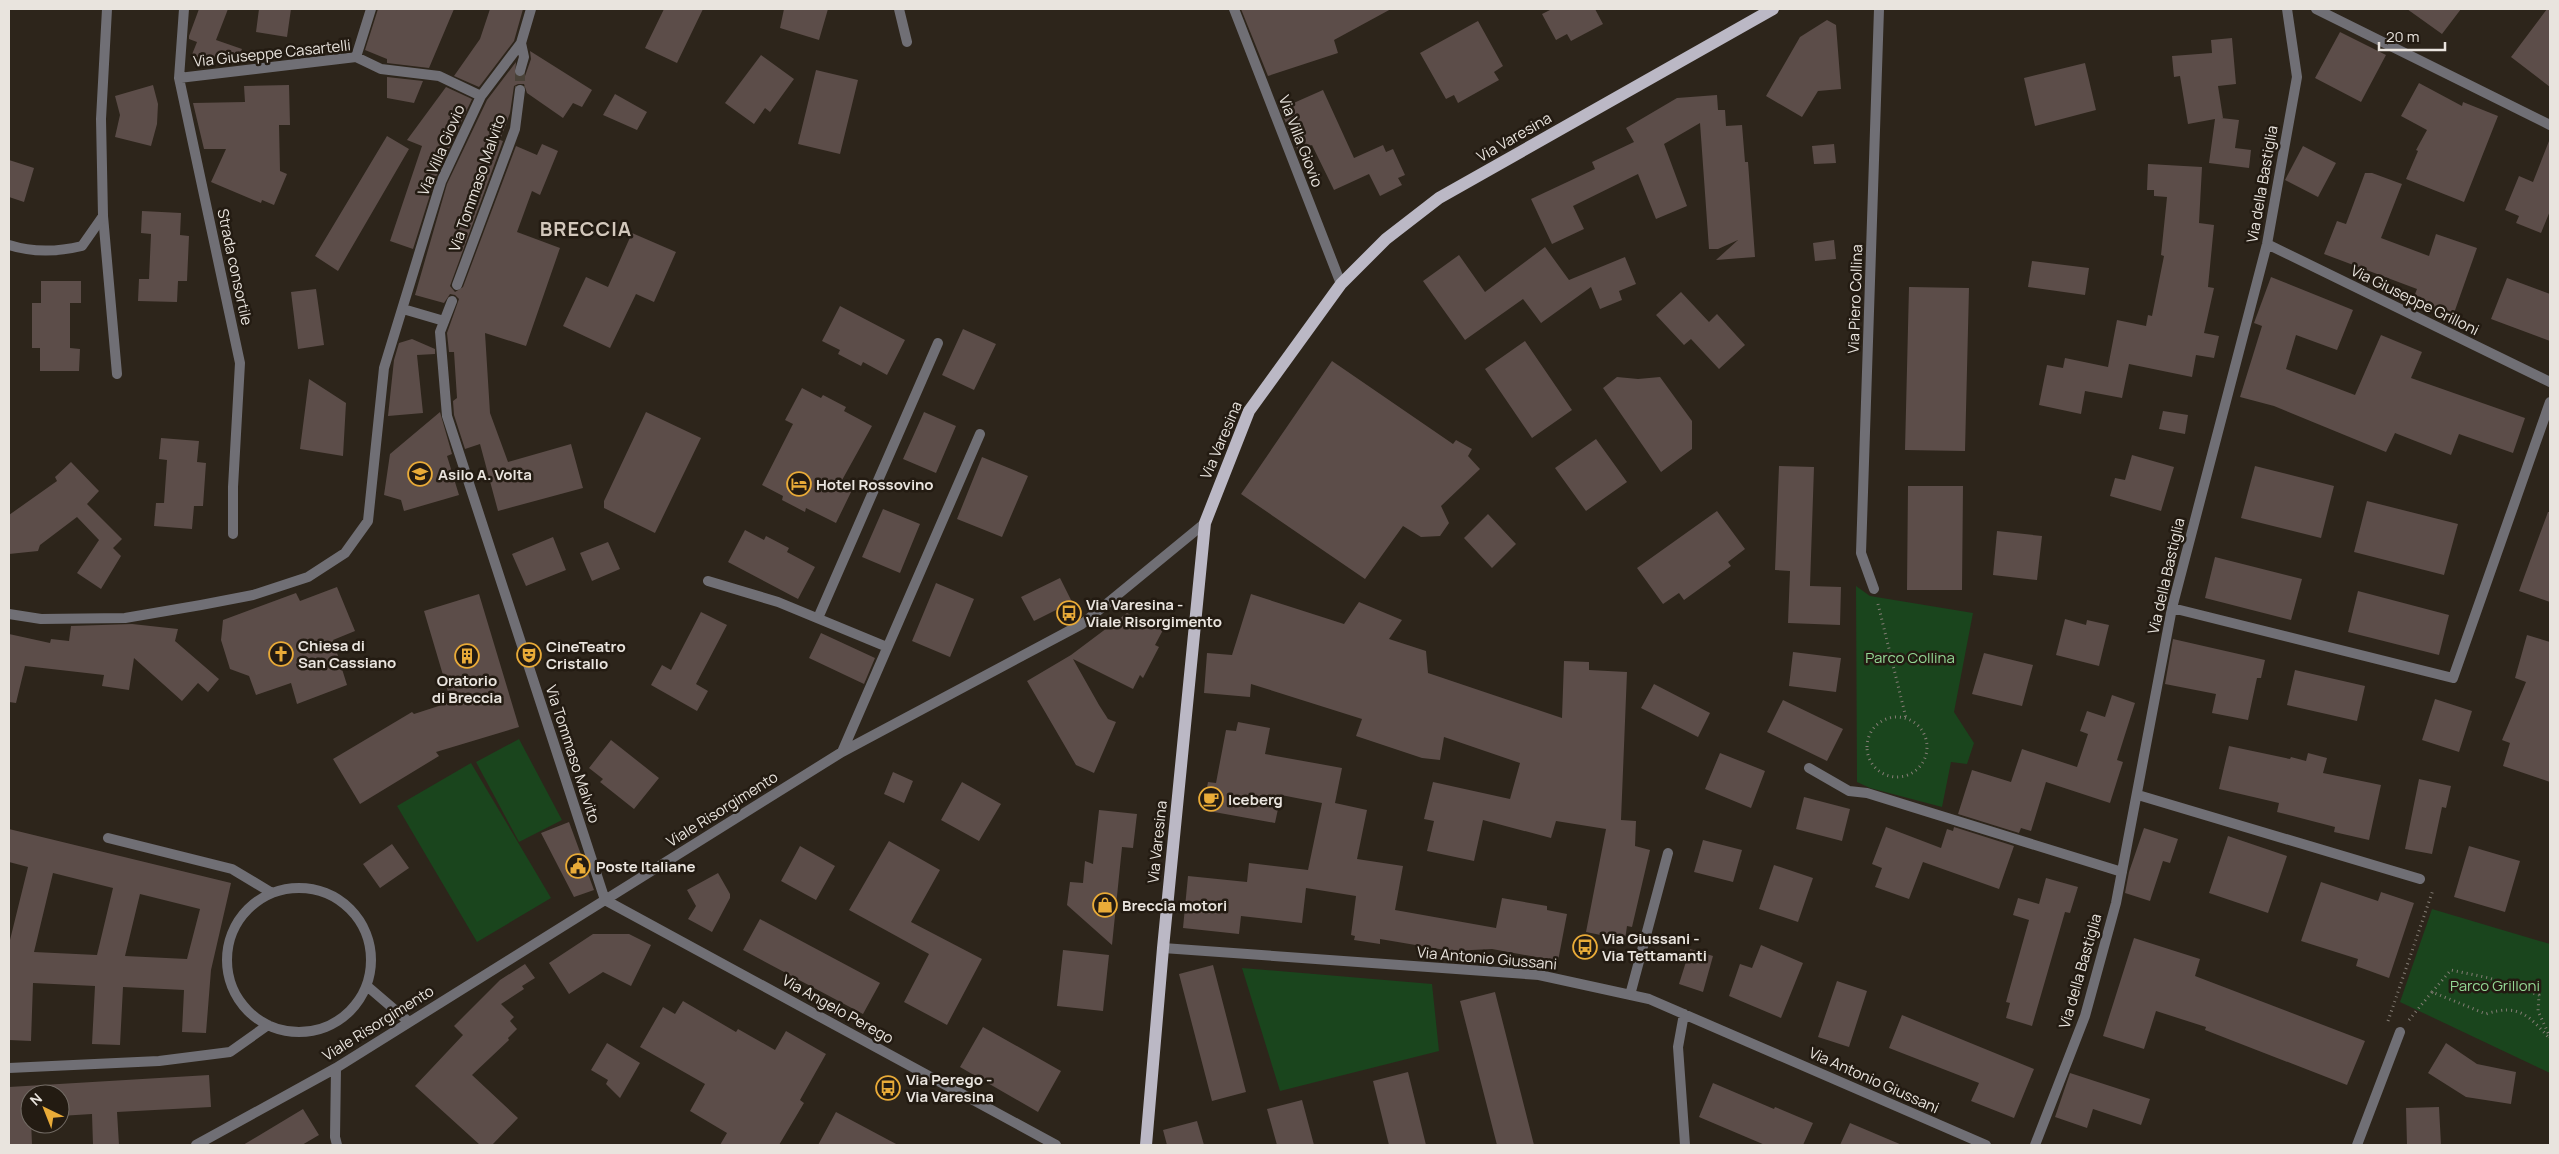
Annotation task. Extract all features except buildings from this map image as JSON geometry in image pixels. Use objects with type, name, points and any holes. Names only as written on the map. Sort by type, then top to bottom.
[{"type":"main road","name":"Via Varesina","points":[[1146,1145],[1163,948],[1205,523],[1248,411],[1341,284],[1386,239],[1439,198],[1773,9]]},
{"type":"street","points":[[107,9],[102,156],[103,216],[117,374]]},
{"type":"street","name":"Strada consortile","points":[[184,9],[179,78],[240,363],[233,487],[233,534]]},
{"type":"street","points":[[356,57],[371,9]]},
{"type":"street","name":"Via Villa Giovio","points":[[9,614],[41,619],[125,618],[201,605],[252,595],[308,577],[346,553],[368,521],[384,368],[441,182],[480,96],[521,43],[531,9]]},
{"type":"street","points":[[899,9],[907,42]]},
{"type":"street","name":"Via Villa Giovio","points":[[1234,9],[1341,284]]},
{"type":"street","name":"Via Piero Collina","points":[[1874,589],[1861,553],[1879,9]]},
{"type":"street","name":"Via della Bastiglia","points":[[2035,1145],[2085,1016],[2122,872],[2172,608],[2267,244],[2296,77],[2287,9]]},
{"type":"street","points":[[2316,9],[2550,125]]},
{"type":"street","name":"Via Villa Giovio","points":[[520,71],[524,57],[521,43]]},
{"type":"street","name":"Via Giuseppe Casartelli","points":[[179,78],[356,57],[381,69],[439,76],[480,96]]},
{"type":"street","name":"Via Tommaso Malvito","points":[[457,286],[515,130],[520,90]]},
{"type":"street","points":[[9,245],[27,251],[63,251],[82,246],[103,216]]},
{"type":"street","name":"Via Giuseppe Grilloni","points":[[2267,244],[2550,382]]},
{"type":"street","name":"Via Tommaso Malvito","points":[[452,301],[440,332],[447,416],[605,900]]},
{"type":"street","points":[[403,308],[444,321]]},
{"type":"street","points":[[818,618],[938,343]]},
{"type":"street","points":[[2172,608],[2453,678],[2550,402]]},
{"type":"street","points":[[842,752],[980,434]]},
{"type":"street","name":"Viale Risorgimento","points":[[196,1145],[336,1068],[842,752],[1082,624],[1205,523]]},
{"type":"street","points":[[708,582],[778,602],[887,647]]},
{"type":"street","points":[[1810,768],[1850,791],[1867,793],[2122,872]]},
{"type":"street","points":[[2138,794],[2420,879]]},
{"type":"street","points":[[108,838],[232,868],[272,893]]},
{"type":"street","points":[[1630,995],[1668,853]]},
{"type":"street","points":[[295,888],[319,891],[340,901],[357,917],[368,938],[371,962],[367,986],[355,1006],[336,1022],[314,1031],[290,1032],[268,1025],[248,1012],[234,992],[227,970],[228,946],[236,924],[252,906],[272,893],[295,888]]},
{"type":"street","name":"Via Angelo Perego","points":[[605,900],[1056,1145]]},
{"type":"street","name":"Via Antonio Giussani","points":[[1163,948],[1539,975],[1649,999],[1986,1145]]},
{"type":"street","points":[[367,986],[409,1022]]},
{"type":"street","points":[[1684,1014],[1678,1047],[1685,1145]]},
{"type":"street","points":[[9,1068],[159,1061],[230,1052],[268,1025]]},
{"type":"street","points":[[2357,1145],[2400,1032]]},
{"type":"street","points":[[336,1068],[334,1138],[336,1145]]},
{"type":"path","points":[[1874,589],[1906,718]]},
{"type":"path","points":[[1906,718],[1915,722],[1922,730],[1928,749],[1920,767],[1903,777],[1893,778],[1875,769],[1867,751],[1867,741],[1874,728],[1886,719],[1906,718]]},
{"type":"path","points":[[2400,1032],[2388,1020],[2435,883],[2420,879]]},
{"type":"path","points":[[2418,1010],[2451,970],[2489,978],[2539,995],[2538,1011],[2550,1038]]},
{"type":"path","points":[[2432,992],[2486,1014],[2504,1008],[2528,1016],[2550,1038]]},
{"type":"green space","name":"Parco Collina","points":[[1856,586],[1870,596],[1973,613],[1954,712],[1974,743],[1967,764],[1951,762],[1942,807],[1870,788],[1857,782]]},
{"type":"green space","points":[[519,739],[562,820],[519,842],[476,762]]},
{"type":"green space","points":[[471,763],[551,898],[477,942],[397,806]]},
{"type":"green space","name":"Parco Grilloni","points":[[2432,909],[2550,944],[2550,1073],[2400,1002]]},
{"type":"green space","points":[[1242,968],[1432,984],[1439,1051],[1280,1091]]},
{"type":"tunnel","points":[[520,71],[520,90]]},
{"type":"place","name":"Asilo A. Volta","points":[[420,474]]},
{"type":"place","name":"Hotel Rossovino","points":[[799,484]]},
{"type":"place","name":"Via Varesina - Viale Risorgimento","points":[[1069,613]]},
{"type":"place","name":"Chiesa di San Cassiano","points":[[281,654]]},
{"type":"place","name":"CineTeatro Cristallo","points":[[529,655]]},
{"type":"place","name":"Oratorio di Breccia","points":[[467,656]]},
{"type":"place","name":"Iceberg","points":[[1211,799]]},
{"type":"place","name":"Poste Italiane","points":[[578,866]]},
{"type":"place","name":"Breccia motori","points":[[1105,905]]},
{"type":"place","name":"Via Giussani - Via Tettamanti","points":[[1585,947]]},
{"type":"place","name":"Via Perego - Via Varesina","points":[[888,1088]]},
{"type":"district","name":"BRECCIA","points":[[586,228]]}]
